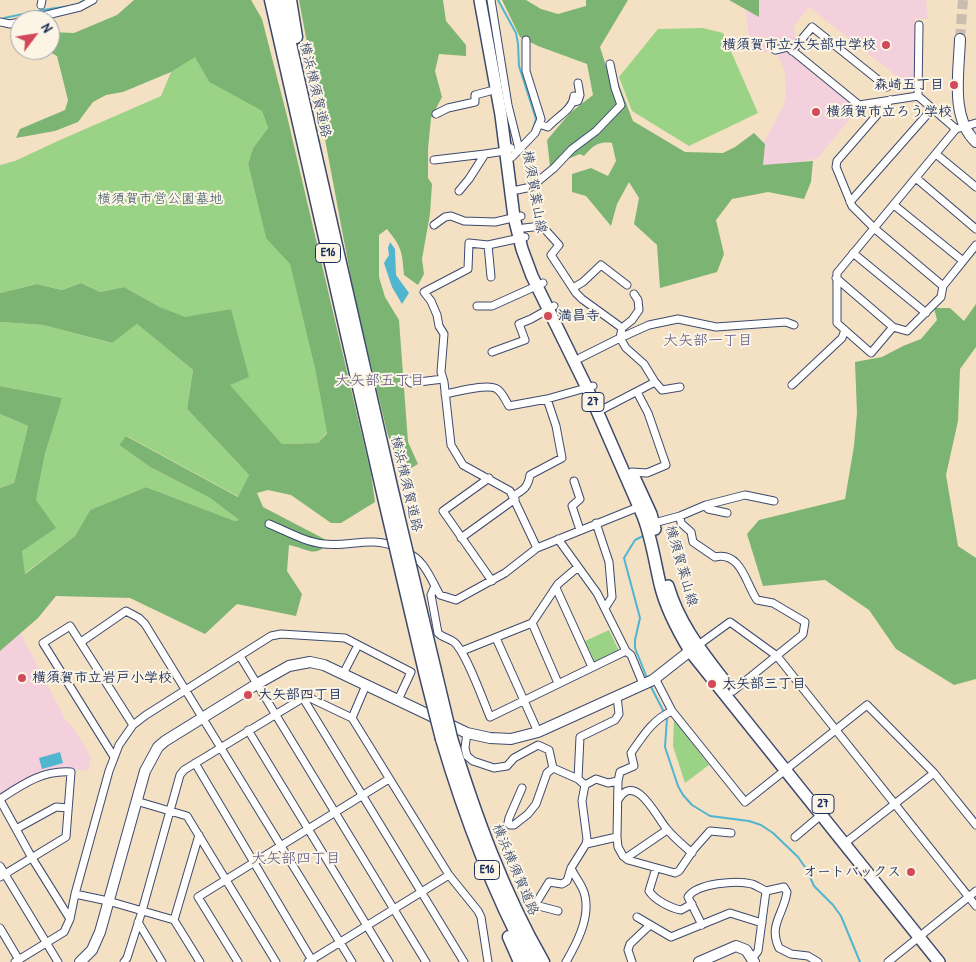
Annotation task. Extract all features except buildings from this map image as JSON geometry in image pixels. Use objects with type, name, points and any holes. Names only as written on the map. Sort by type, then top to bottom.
[{"type":"highway","points":[[289,22],[290,0]]},
{"type":"highway","name":"横浜横須賀道路","points":[[273,2],[289,22],[388,496]]},
{"type":"highway","name":"横浜横須賀道路","points":[[273,2],[388,496],[447,738],[452,774],[486,868],[531,962]]},
{"type":"highway","name":"横浜横須賀道路","points":[[447,738],[494,862],[515,910],[543,962]]},
{"type":"highway","points":[[452,774],[460,811],[468,835],[520,962]]},
{"type":"highway","points":[[494,862],[528,924],[552,962]]},
{"type":"main road","points":[[472,0],[490,91],[512,151]]},
{"type":"main road","name":"横須賀葉山線","points":[[480,0],[501,115],[512,151],[518,217]]},
{"type":"main road","points":[[486,0],[512,151]]},
{"type":"main road","name":"横須賀葉山線","points":[[512,151],[518,217],[540,285],[590,387],[643,505],[654,524],[671,594],[694,648],[732,691],[789,767]]},
{"type":"main road","name":"横須賀葉山線","points":[[551,308],[580,358],[590,387],[603,409],[632,472],[643,505],[665,602],[672,620],[922,934],[949,962]]},
{"type":"main road","name":"横須賀葉山線","points":[[922,934],[939,962]]},
{"type":"street","points":[[60,12],[80,7],[93,0]]},
{"type":"street","points":[[491,0],[508,105],[512,151]]},
{"type":"street","points":[[918,96],[920,25]]},
{"type":"street","points":[[792,51],[812,27],[887,87]]},
{"type":"street","points":[[434,160],[512,151],[535,133],[541,119],[526,71],[526,40]]},
{"type":"street","points":[[960,40],[958,95],[960,128]]},
{"type":"street","points":[[775,50],[788,47],[859,106],[918,96],[976,142]]},
{"type":"street","points":[[517,190],[531,187],[554,168],[572,149],[596,131],[621,105],[610,64]]},
{"type":"street","points":[[539,124],[548,127],[574,99],[578,101],[580,98],[578,83]]},
{"type":"street","points":[[436,114],[448,108],[475,102],[476,94],[490,91]]},
{"type":"street","points":[[890,100],[837,161],[836,167],[852,206],[874,228],[943,286]]},
{"type":"street","points":[[850,202],[932,108]]},
{"type":"street","points":[[893,327],[871,353],[837,323],[837,273],[960,128],[976,123]]},
{"type":"street","points":[[459,191],[485,154]]},
{"type":"street","points":[[936,154],[976,187]]},
{"type":"street","points":[[916,178],[976,229]]},
{"type":"street","points":[[894,205],[963,261]]},
{"type":"street","points":[[434,225],[445,217],[451,216],[464,220],[495,222],[518,217]]},
{"type":"street","points":[[537,548],[510,491],[463,465],[451,445],[441,372],[444,334],[439,326],[431,301],[424,292],[468,268],[469,243],[488,245],[542,226],[559,245],[551,255],[573,288],[582,299],[622,328]]},
{"type":"street","points":[[488,245],[491,277]]},
{"type":"street","points":[[836,278],[893,327],[907,331],[941,296],[943,286],[976,245]]},
{"type":"street","points":[[853,253],[926,313]]},
{"type":"street","points":[[573,288],[583,282],[601,265],[627,285]]},
{"type":"street","points":[[477,306],[492,306],[540,285]]},
{"type":"street","points":[[634,294],[638,300],[639,310],[632,320],[622,328],[620,338],[626,348],[644,364],[662,390],[680,387]]},
{"type":"street","points":[[492,352],[525,340],[518,324],[551,308]]},
{"type":"street","points":[[580,358],[649,325],[678,319],[716,327],[786,322],[794,325]]},
{"type":"street","points":[[792,385],[842,338],[846,330]]},
{"type":"street","points":[[409,381],[411,383],[443,379]]},
{"type":"street","points":[[603,409],[655,382]]},
{"type":"street","points":[[445,394],[492,387],[502,393],[509,406],[547,399],[590,387]]},
{"type":"street","points":[[632,472],[647,473],[666,465],[648,413],[637,392]]},
{"type":"street","points":[[461,538],[523,491],[528,484],[530,475],[562,458],[556,426],[547,399]]},
{"type":"street","points":[[489,478],[443,511],[492,581]]},
{"type":"street","points":[[574,481],[580,499],[572,506],[580,530]]},
{"type":"street","points":[[654,524],[706,505],[745,495],[774,502]]},
{"type":"street","points":[[269,524],[322,544],[369,541],[386,542],[414,555],[422,562],[440,595],[456,600],[505,573],[537,548],[643,505]]},
{"type":"street","points":[[706,505],[708,509],[727,513]]},
{"type":"street","points":[[680,516],[681,523],[692,532],[694,542],[715,557],[734,560],[744,572],[757,600],[773,603],[806,622],[803,634],[732,691]]},
{"type":"street","points":[[596,523],[609,562],[612,597],[605,608]]},
{"type":"street","points":[[558,539],[597,592],[626,651],[631,655],[649,681],[668,713],[745,802],[867,705],[934,773],[976,825]]},
{"type":"street","points":[[462,652],[532,623],[558,584],[578,567]]},
{"type":"street","points":[[435,586],[431,595],[438,633],[442,637],[454,642],[462,652],[490,717],[626,651]]},
{"type":"street","points":[[556,588],[592,667]]},
{"type":"street","points":[[81,642],[126,611],[132,613],[146,624],[352,962]]},
{"type":"street","points":[[80,962],[92,950],[96,941],[145,771],[158,748],[202,718],[289,666],[310,662],[324,665],[467,733],[490,738],[511,739],[538,732],[649,681],[730,622],[777,656],[976,906]]},
{"type":"street","points":[[532,623],[558,683]]},
{"type":"street","points":[[114,757],[43,643],[70,626],[133,725]]},
{"type":"street","points":[[0,928],[17,961],[64,932],[70,919],[109,770],[119,745],[133,725],[146,715],[271,636],[281,634],[345,638],[358,644],[410,672],[398,700]]},
{"type":"street","points":[[496,638],[538,732]]},
{"type":"street","points":[[343,674],[358,644]]},
{"type":"street","points":[[240,656],[426,962]]},
{"type":"street","points":[[352,718],[366,685]]},
{"type":"street","points":[[578,779],[580,737],[615,720],[618,714],[617,696]]},
{"type":"street","points":[[303,698],[464,962]]},
{"type":"street","points":[[124,962],[142,911],[155,858],[180,775],[194,763],[248,730],[303,698],[310,698],[352,718],[449,876],[481,917],[488,962]]},
{"type":"street","points":[[668,713],[652,722],[631,754],[634,766],[620,772],[618,780],[618,847],[626,858],[675,873],[679,871],[710,831],[731,833]]},
{"type":"street","points":[[248,730],[389,962]]},
{"type":"street","points":[[467,733],[464,748],[467,756],[473,760],[494,768],[500,768],[538,745],[549,750],[553,768]]},
{"type":"street","points":[[194,763],[311,961],[449,876]]},
{"type":"street","points":[[553,768],[578,779],[585,785]]},
{"type":"street","points":[[522,788],[509,818],[508,823],[510,825],[514,825],[528,814],[536,804],[547,773],[553,768]]},
{"type":"street","points":[[2,876],[32,858],[66,837],[71,772],[59,771],[45,774],[31,780],[0,800],[32,858],[70,919]]},
{"type":"street","points":[[848,841],[934,773]]},
{"type":"street","points":[[238,962],[198,897],[389,778]]},
{"type":"street","points":[[585,785],[596,780],[608,783],[618,780]]},
{"type":"street","points":[[558,911],[535,905],[549,882],[562,884],[567,881],[571,868],[586,844],[588,838],[582,801],[585,785]]},
{"type":"street","points":[[618,801],[626,791],[642,795],[667,830],[692,852]]},
{"type":"street","points":[[136,801],[187,816],[276,962]]},
{"type":"street","points":[[16,829],[56,807],[68,808]]},
{"type":"street","points":[[795,837],[824,812]]},
{"type":"street","points":[[626,858],[667,830]]},
{"type":"street","points":[[174,920],[199,835]]},
{"type":"street","points":[[586,844],[617,837]]},
{"type":"street","points":[[0,866],[2,876],[58,962]]},
{"type":"street","points":[[566,962],[578,938],[586,913],[585,896],[581,884],[571,868]]},
{"type":"street","points":[[656,868],[649,891],[652,896],[675,909],[680,910],[692,904]]},
{"type":"street","points":[[702,925],[688,897],[692,892],[713,884],[750,884],[766,891],[784,887],[787,892],[776,924],[775,933],[780,948],[792,954],[808,956],[818,962]]},
{"type":"street","points":[[753,961],[758,951],[766,891]]},
{"type":"street","points":[[888,962],[976,891]]},
{"type":"street","points":[[75,894],[108,901],[174,920],[200,962]]},
{"type":"street","points":[[637,917],[671,936],[730,913],[762,923]]},
{"type":"street","points":[[138,922],[162,962]]},
{"type":"street","points":[[632,962],[628,950],[630,944],[650,925]]},
{"type":"street","points":[[699,962],[736,946],[746,950],[753,961]]},
{"type":"shaded area","name":"横須賀市立大矢部中学校","points":[[746,0],[926,0],[928,19],[915,18],[913,89],[809,7],[794,26],[795,43],[776,47],[765,53],[749,35]]},
{"type":"shaded area","name":"横須賀市立ろう学校","points":[[785,49],[851,103],[852,116],[818,158],[759,171],[753,163],[783,107],[786,97],[785,72],[776,51]]},
{"type":"shaded area","name":"横須賀市立岩戸小学校","points":[[16,624],[65,719],[73,727],[91,757],[88,771],[69,769],[0,795],[0,636]]},
{"type":"green space","points":[[134,0],[251,0],[262,19],[287,116],[371,474],[375,502],[341,523],[331,523],[291,495],[268,490],[257,493],[263,507],[330,542],[320,550],[315,551],[289,545],[287,571],[302,594],[296,616],[237,604],[205,634],[130,598],[56,596],[38,618],[0,651],[0,488],[14,483],[28,426],[0,414],[0,386],[62,398],[45,454],[36,500],[56,528],[22,551],[25,574],[75,536],[90,510],[146,487],[235,521],[239,520],[210,498],[150,467],[119,445],[126,436],[238,497],[249,475],[187,409],[193,370],[137,324],[112,343],[43,325],[0,322],[0,293],[37,284],[62,290],[81,283],[100,292],[124,287],[160,307],[185,317],[231,309],[249,377],[230,385],[282,444],[318,443],[327,433],[315,369],[290,264],[266,238],[248,164],[253,148],[268,128],[262,111],[209,82],[195,57],[171,72],[123,92],[106,95],[93,102],[78,122],[55,131],[16,138],[20,129],[65,110],[68,100],[58,60],[60,60],[60,32],[74,33],[117,15]]},
{"type":"green space","points":[[299,0],[443,0],[446,21],[466,45],[466,56],[439,54],[435,71],[442,97],[431,118],[428,149],[428,178],[432,184],[430,214],[422,259],[424,274],[418,285],[404,275],[400,250],[387,229],[379,235],[379,277],[385,297],[399,320],[408,442],[418,464],[401,474],[387,432],[353,289]]},
{"type":"green space","points":[[502,0],[526,0],[541,9],[558,14],[586,6],[586,0],[628,0],[600,47],[607,69],[616,77],[633,121],[685,152],[723,153],[754,133],[765,144],[763,165],[813,161],[811,182],[804,199],[768,192],[732,199],[716,220],[724,254],[717,272],[660,288],[657,245],[634,224],[639,198],[629,182],[617,204],[611,226],[586,196],[572,192],[572,174],[591,168],[608,176],[616,161],[612,143],[599,144],[584,156],[580,154],[550,166],[547,140],[570,113],[593,95],[587,64],[538,46],[520,37]]},
{"type":"green space","points":[[729,0],[759,0],[759,17]]},
{"type":"green space","points":[[703,28],[723,33],[758,113],[689,146],[632,111],[619,77],[658,29]]},
{"type":"green space","name":"横須賀市営公園墓地","points":[[195,56],[209,82],[262,111],[268,128],[253,148],[248,164],[266,237],[290,263],[315,369],[327,432],[318,443],[282,444],[229,385],[231,309],[185,318],[160,307],[124,287],[100,292],[81,283],[62,290],[37,284],[0,293],[0,165],[15,161],[161,96],[171,72]]},
{"type":"green space","points":[[976,304],[976,347],[960,369],[958,421],[946,475],[958,546],[976,558],[976,679],[954,685],[896,649],[869,610],[825,580],[763,586],[747,534],[759,520],[845,499],[854,446],[857,413],[855,362],[882,357],[921,339],[937,320],[934,308],[950,308],[964,321]]},
{"type":"green space","points":[[0,322],[43,325],[111,343],[137,324],[193,370],[187,409],[249,475],[239,497],[127,436],[119,445],[150,467],[210,498],[239,520],[235,521],[146,487],[90,510],[75,536],[24,574],[22,551],[36,500],[45,454],[61,398],[0,386]]},
{"type":"green space","points":[[0,414],[28,426],[14,483],[0,488]]},
{"type":"green space","points":[[609,630],[619,651],[595,662],[585,641]]},
{"type":"green space","points":[[674,719],[709,765],[685,783],[673,746]]},
{"type":"water","points":[[390,242],[395,249],[396,275],[409,293],[402,304],[392,287],[384,263],[389,255],[388,248]]},
{"type":"water","points":[[60,752],[63,763],[42,769],[39,758]]},
{"type":"waterway","points":[[4,18],[76,5],[85,0]]},
{"type":"waterway","points":[[498,0],[516,33],[519,66],[536,119],[532,132]]},
{"type":"waterway","points":[[643,536],[635,540],[624,558],[640,618],[635,648],[647,678]]},
{"type":"waterway","points":[[650,685],[667,718],[665,747],[678,786],[683,795],[692,805],[710,816],[749,821],[761,825],[773,833],[798,857],[807,870],[814,886],[841,916],[860,962]]},
{"type":"tunnel","points":[[960,39],[963,0]]},
{"type":"place","name":"横須賀市立大矢部中学校","points":[[886,45]]},
{"type":"place","name":"森崎五丁目","points":[[954,85]]},
{"type":"place","name":"横須賀市立ろう学校","points":[[816,112]]},
{"type":"place","name":"満昌寺","points":[[548,316]]},
{"type":"place","name":"横須賀市立岩戸小学校","points":[[22,678]]},
{"type":"place","name":"大矢部三丁目","points":[[712,684]]},
{"type":"place","name":"大矢部四丁目","points":[[248,695]]},
{"type":"place","name":"オートバックス","points":[[911,872]]},
{"type":"district","name":"大矢部一丁目","points":[[708,341]]},
{"type":"district","name":"大矢部五丁目","points":[[380,381]]},
{"type":"district","name":"大矢部四丁目","points":[[296,859]]}]
